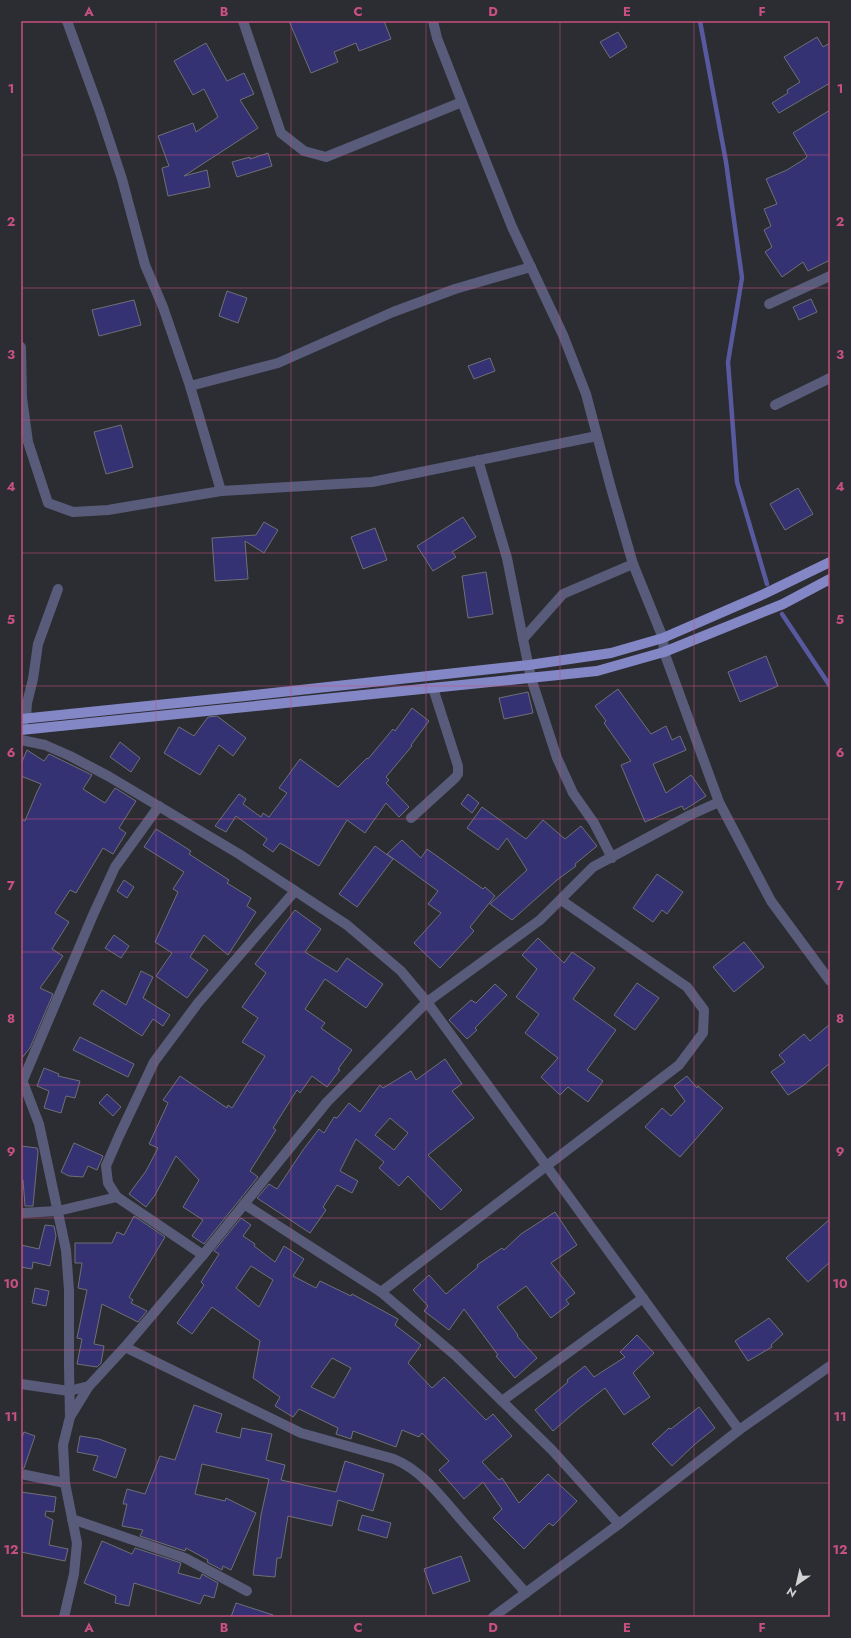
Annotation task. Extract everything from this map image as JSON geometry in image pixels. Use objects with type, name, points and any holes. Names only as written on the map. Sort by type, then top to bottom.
[{"type":"main road","points":[[23,721],[528,665],[611,653],[663,638],[764,594],[830,562]]},
{"type":"main road","points":[[21,730],[597,671],[664,652],[783,604],[830,579]]},
{"type":"street","points":[[67,21],[99,109],[122,179],[145,265],[163,307],[190,386],[221,491]]},
{"type":"street","points":[[243,21],[281,133],[304,151],[326,157],[462,102]]},
{"type":"street","points":[[433,21],[437,38],[512,227],[569,350],[586,394],[611,488],[634,564],[663,638],[664,652],[719,802],[771,900],[830,982]]},
{"type":"street","points":[[190,386],[278,363],[393,312],[455,288],[530,267]]},
{"type":"street","points":[[770,304],[830,276]]},
{"type":"street","points":[[22,347],[22,398],[28,442],[48,503],[73,512],[108,510],[221,491],[372,482],[597,436]]},
{"type":"street","points":[[775,405],[830,378]]},
{"type":"street","points":[[478,460],[507,558],[531,678],[557,758],[573,793],[594,823],[612,858]]},
{"type":"street","points":[[523,638],[563,594],[634,564]]},
{"type":"street","points":[[23,721],[38,644],[58,589]]},
{"type":"street","points":[[411,818],[458,774],[458,766],[433,688]]},
{"type":"street","points":[[21,740],[45,745],[70,756],[108,776],[239,854],[347,925],[401,972],[427,1002],[739,1430]]},
{"type":"street","points":[[70,1417],[89,1386],[125,1347],[203,1255],[327,1102],[427,1002],[540,920],[593,867],[690,815],[719,802]]},
{"type":"street","points":[[64,1617],[74,1574],[77,1543],[65,1483],[63,1445],[70,1417],[69,1290],[66,1250],[39,1124],[22,1079],[115,867],[159,806]]},
{"type":"street","points":[[203,1255],[117,1197],[108,1183],[106,1166],[154,1062],[198,1004],[295,891]]},
{"type":"street","points":[[381,1292],[679,1065],[703,1033],[704,1010],[687,987],[560,900]]},
{"type":"street","points":[[21,1213],[58,1211],[117,1197]]},
{"type":"street","points":[[244,1204],[381,1292],[456,1356],[552,1450],[619,1524]]},
{"type":"street","points":[[502,1401],[643,1298]]},
{"type":"street","points":[[125,1347],[301,1433],[394,1459],[406,1464],[416,1471],[433,1488],[526,1593]]},
{"type":"street","points":[[493,1617],[619,1524],[739,1430],[830,1366]]},
{"type":"street","points":[[21,1384],[69,1391],[89,1386]]},
{"type":"street","points":[[21,1474],[65,1483]]},
{"type":"street","points":[[72,1519],[185,1558],[247,1591]]},
{"type":"building","points":[[289,21],[384,21],[391,39],[359,51],[356,43],[334,52],[338,62],[311,73]]},
{"type":"building","points":[[618,32],[627,47],[610,58],[600,42]]},
{"type":"building","points":[[817,37],[823,47],[830,43],[830,83],[779,113],[772,103],[788,93],[787,90],[800,82],[784,57]]},
{"type":"building","points":[[206,43],[227,81],[244,73],[254,94],[240,100],[258,128],[184,176],[207,170],[210,187],[168,196],[162,168],[169,166],[158,136],[193,123],[196,132],[218,117],[204,89],[193,95],[174,61]]},
{"type":"building","points":[[830,110],[830,260],[808,271],[803,262],[782,277],[765,252],[772,247],[764,230],[771,226],[764,209],[777,204],[766,179],[787,170],[806,158],[807,156],[793,133]]},
{"type":"building","points":[[268,153],[272,166],[237,177],[232,162],[250,157],[250,159]]},
{"type":"building","points":[[227,291],[247,298],[238,323],[219,316]]},
{"type":"building","points":[[811,299],[817,312],[799,320],[793,307]]},
{"type":"building","points":[[134,300],[141,325],[99,336],[92,310]]},
{"type":"building","points":[[490,358],[495,371],[474,379],[468,366]]},
{"type":"building","points":[[121,425],[133,467],[106,474],[94,432]]},
{"type":"building","points":[[798,488],[813,514],[785,530],[770,504]]},
{"type":"building","points":[[463,517],[476,537],[452,552],[456,557],[433,571],[417,546]]},
{"type":"building","points":[[264,522],[278,530],[264,553],[245,541],[248,579],[215,581],[212,538],[256,535]]},
{"type":"building","points":[[375,528],[387,560],[363,569],[351,537]]},
{"type":"building","points":[[486,572],[493,614],[468,618],[462,576]]},
{"type":"building","points":[[766,656],[778,686],[740,702],[728,672]]},
{"type":"building","points":[[618,689],[651,734],[666,726],[672,740],[680,736],[686,750],[653,764],[666,793],[691,775],[706,796],[684,810],[682,806],[645,822],[621,765],[631,761],[604,723],[606,721],[595,706]]},
{"type":"building","points":[[528,692],[533,713],[504,719],[499,698]]},
{"type":"building","points":[[412,708],[429,721],[411,745],[412,746],[386,777],[389,780],[386,783],[409,807],[399,817],[386,803],[365,833],[347,820],[319,866],[280,843],[273,852],[263,845],[267,839],[236,816],[226,832],[215,826],[239,794],[246,799],[243,804],[261,817],[263,813],[269,817],[287,793],[279,788],[300,759],[338,787],[367,758],[368,759],[393,729],[395,731]]},
{"type":"building","points":[[217,716],[246,738],[233,756],[219,745],[200,775],[164,753],[179,727],[194,736],[208,717]]},
{"type":"building","points":[[120,742],[140,758],[131,772],[110,757]]},
{"type":"building","points":[[27,750],[44,761],[49,754],[92,775],[83,789],[105,803],[115,788],[136,801],[119,828],[126,833],[113,854],[103,848],[76,893],[70,890],[55,913],[69,922],[52,949],[63,956],[40,988],[53,994],[30,1048],[21,1059],[21,819],[25,821],[41,784],[21,776],[21,764]]},
{"type":"building","points":[[468,794],[479,803],[472,813],[461,804]]},
{"type":"building","points":[[482,807],[526,839],[543,820],[565,839],[581,826],[597,846],[575,864],[576,866],[557,880],[512,920],[490,904],[527,870],[507,838],[498,850],[467,828]]},
{"type":"building","points":[[156,829],[191,851],[189,854],[229,880],[227,883],[251,898],[247,906],[256,912],[228,955],[204,935],[190,957],[208,970],[187,998],[156,976],[172,953],[155,942],[178,892],[173,889],[184,872],[144,847]]},
{"type":"building","points":[[402,840],[421,858],[427,849],[483,889],[485,887],[495,896],[470,927],[474,931],[440,968],[414,943],[441,913],[428,904],[438,891],[387,854]]},
{"type":"building","points":[[375,846],[393,859],[357,907],[339,894]]},
{"type":"building","points":[[657,874],[683,892],[667,914],[662,910],[653,922],[633,908]]},
{"type":"building","points":[[124,880],[134,887],[127,898],[117,891]]},
{"type":"building","points":[[295,910],[321,929],[305,952],[337,972],[347,958],[383,984],[366,1008],[325,979],[305,1009],[325,1023],[321,1028],[352,1050],[338,1069],[340,1070],[327,1087],[312,1076],[300,1093],[297,1090],[273,1128],[276,1130],[250,1171],[258,1177],[204,1244],[192,1236],[203,1220],[183,1207],[199,1180],[176,1156],[155,1195],[146,1207],[129,1194],[146,1171],[158,1148],[149,1144],[168,1103],[163,1100],[180,1076],[227,1108],[228,1105],[232,1108],[265,1056],[242,1042],[258,1018],[242,1007],[266,973],[255,964]]},
{"type":"building","points":[[114,935],[129,946],[121,958],[105,948]]},
{"type":"building","points":[[538,938],[564,963],[572,952],[595,968],[573,999],[616,1030],[587,1070],[603,1081],[588,1102],[568,1087],[560,1095],[541,1077],[558,1058],[525,1033],[539,1014],[516,997],[537,969],[522,955]]},
{"type":"building","points":[[744,942],[764,967],[734,992],[713,967]]},
{"type":"building","points":[[141,971],[153,977],[143,998],[170,1015],[163,1026],[153,1019],[142,1036],[93,1004],[102,990],[126,1005]]},
{"type":"building","points":[[637,983],[659,998],[635,1030],[614,1015]]},
{"type":"building","points":[[495,984],[507,995],[475,1028],[477,1030],[467,1039],[449,1020],[471,1000],[476,1003]]},
{"type":"building","points":[[830,1024],[830,1063],[804,1085],[788,1095],[771,1072],[785,1062],[779,1055],[804,1034],[810,1041]]},
{"type":"building","points":[[80,1037],[134,1064],[128,1077],[73,1050]]},
{"type":"building","points":[[445,1059],[462,1084],[452,1091],[474,1118],[428,1155],[462,1190],[441,1210],[408,1176],[399,1186],[379,1168],[384,1162],[356,1139],[340,1171],[358,1181],[352,1193],[337,1185],[323,1207],[326,1210],[310,1233],[257,1198],[269,1184],[277,1189],[319,1129],[324,1133],[334,1117],[337,1118],[349,1103],[360,1112],[380,1085],[383,1088],[411,1071],[416,1080]],"holes":[[[390,1118],[408,1133],[394,1150],[375,1135]]]},
{"type":"building","points":[[44,1068],[59,1074],[58,1076],[80,1081],[75,1098],[66,1096],[61,1113],[44,1108],[49,1091],[37,1086]]},
{"type":"building","points":[[687,1076],[697,1088],[698,1086],[723,1108],[680,1157],[645,1127],[662,1108],[671,1116],[685,1101],[674,1086]]},
{"type":"building","points":[[107,1094],[121,1107],[113,1116],[99,1103]]},
{"type":"building","points":[[74,1143],[103,1156],[97,1170],[88,1166],[83,1177],[69,1176],[61,1172]]},
{"type":"building","points":[[21,1146],[37,1148],[38,1152],[33,1206],[25,1206],[23,1180],[21,1180]]},
{"type":"building","points":[[555,1212],[577,1245],[551,1263],[575,1293],[566,1300],[569,1304],[551,1318],[526,1286],[497,1307],[518,1335],[517,1336],[537,1358],[515,1378],[496,1356],[498,1355],[464,1309],[449,1330],[424,1311],[428,1306],[413,1290],[429,1275],[446,1294],[478,1267],[477,1265],[502,1248],[504,1250],[521,1234]]},
{"type":"building","points":[[134,1216],[165,1237],[129,1297],[133,1300],[131,1303],[147,1311],[138,1322],[102,1304],[94,1344],[104,1346],[101,1363],[97,1367],[77,1364],[82,1339],[77,1338],[87,1290],[78,1288],[82,1263],[75,1263],[75,1243],[112,1243],[117,1232],[124,1235]]},
{"type":"building","points":[[241,1218],[251,1225],[243,1236],[255,1244],[254,1246],[275,1262],[284,1246],[304,1259],[293,1276],[316,1288],[320,1281],[351,1296],[352,1294],[398,1319],[395,1325],[421,1345],[408,1363],[432,1388],[444,1377],[486,1420],[493,1414],[512,1436],[482,1462],[499,1480],[502,1478],[519,1503],[548,1474],[577,1501],[553,1526],[549,1523],[524,1549],[493,1518],[502,1509],[483,1482],[464,1499],[439,1470],[449,1461],[422,1433],[419,1437],[402,1430],[396,1447],[353,1431],[351,1439],[336,1434],[338,1428],[299,1409],[293,1417],[275,1406],[280,1397],[253,1378],[260,1341],[212,1307],[192,1334],[177,1323],[204,1285],[201,1282],[219,1254],[214,1251]],"holes":[[[251,1266],[273,1280],[259,1307],[236,1288]],[[332,1358],[351,1368],[334,1398],[311,1387]]]},
{"type":"building","points":[[830,1219],[830,1262],[808,1282],[786,1258]]},
{"type":"building","points":[[45,1225],[54,1226],[56,1236],[50,1266],[33,1262],[32,1269],[21,1267],[21,1245],[39,1249]]},
{"type":"building","points":[[35,1288],[49,1291],[46,1306],[32,1303]]},
{"type":"building","points":[[769,1318],[783,1334],[771,1345],[772,1347],[748,1361],[735,1341]]},
{"type":"building","points":[[637,1335],[654,1353],[633,1373],[650,1397],[624,1415],[605,1388],[553,1431],[535,1410],[568,1382],[567,1380],[585,1366],[594,1377],[625,1357],[620,1352]]},
{"type":"building","points":[[194,1405],[222,1414],[216,1432],[240,1438],[242,1428],[272,1434],[266,1460],[285,1465],[281,1480],[336,1492],[345,1461],[384,1474],[373,1511],[338,1500],[332,1526],[288,1516],[281,1558],[277,1558],[275,1577],[253,1575],[261,1515],[269,1479],[202,1464],[195,1494],[225,1501],[226,1498],[256,1513],[231,1570],[223,1566],[222,1570],[207,1562],[208,1560],[186,1548],[185,1551],[140,1536],[143,1530],[122,1526],[127,1504],[123,1504],[127,1489],[145,1494],[160,1456],[175,1460]]},
{"type":"building","points":[[699,1407],[715,1428],[672,1466],[652,1444],[669,1428],[671,1429]]},
{"type":"building","points":[[24,1432],[35,1436],[24,1468],[21,1468],[21,1440]]},
{"type":"building","points":[[80,1436],[99,1439],[126,1449],[116,1478],[93,1470],[98,1456],[77,1452]]},
{"type":"building","points":[[21,1492],[56,1497],[54,1512],[46,1511],[45,1516],[53,1520],[49,1545],[68,1549],[65,1561],[21,1552]]},
{"type":"building","points":[[362,1515],[391,1523],[387,1538],[358,1530]]},
{"type":"building","points":[[102,1541],[132,1554],[135,1548],[181,1563],[178,1573],[200,1579],[202,1574],[218,1583],[214,1598],[204,1595],[200,1604],[134,1583],[129,1606],[115,1603],[116,1596],[84,1583]]},
{"type":"building","points":[[461,1556],[470,1581],[433,1594],[424,1569]]},
{"type":"building","points":[[236,1603],[273,1615],[272,1617],[231,1617]]},
{"type":"waterway","points":[[700,21],[726,162],[742,278],[728,362],[737,482],[767,584]]},
{"type":"waterway","points":[[782,614],[830,686]]}]
